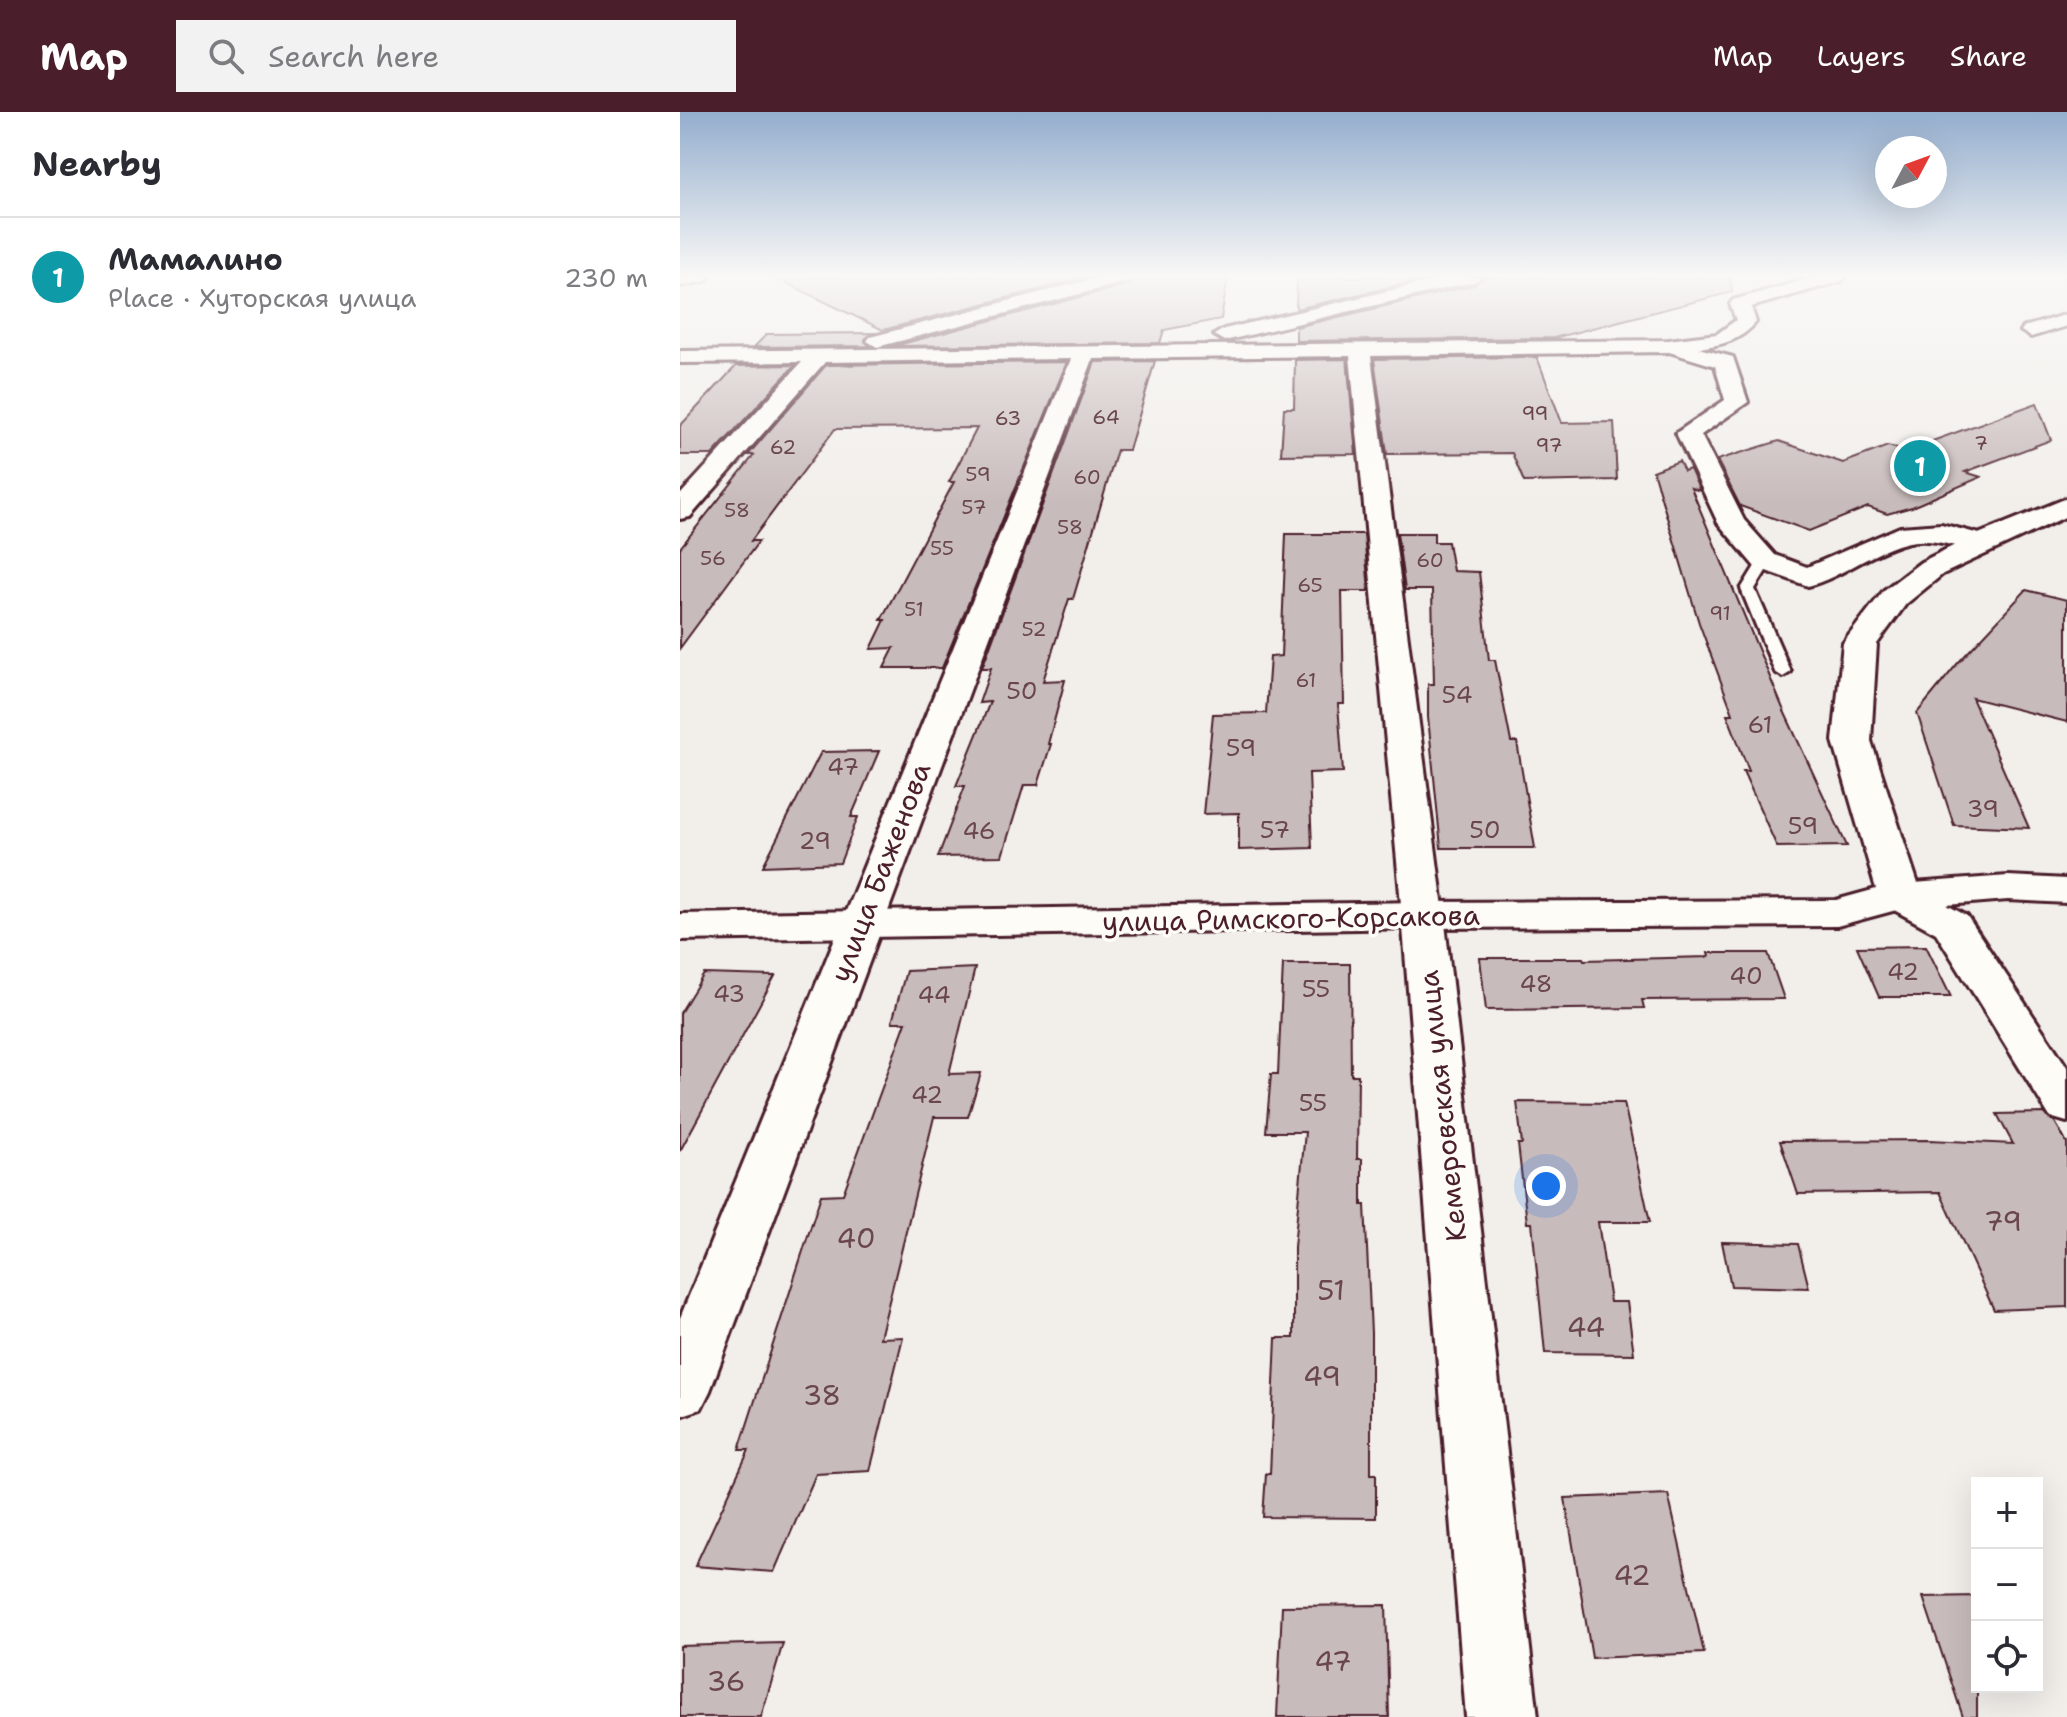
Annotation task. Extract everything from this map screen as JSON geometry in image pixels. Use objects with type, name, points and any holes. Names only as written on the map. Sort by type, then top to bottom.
[{"type":"main road","points":[[1900,896],[1852,741],[1860,643],[1895,597],[1932,568],[2067,506]]},
{"type":"main road","name":"улица Римского-Корсакова","points":[[680,927],[1423,915],[1837,913],[1900,896]]},
{"type":"street","points":[[680,511],[818,357],[837,352]]},
{"type":"street","points":[[1136,353],[1141,352]]},
{"type":"street","name":"Кемеровская улица","points":[[1360,352],[1423,915],[1502,1717]]},
{"type":"street","points":[[680,357],[1365,352]]},
{"type":"street","points":[[1724,352],[1737,402],[1688,433],[1732,523],[1765,561],[1808,577],[1900,535],[1941,532],[1981,543]]},
{"type":"street","name":"улица Баженова","points":[[680,1391],[1084,354]]},
{"type":"street","name":"улица Римского-Корсакова","points":[[1900,896],[2008,888],[2067,891]]},
{"type":"street","points":[[1900,896],[1952,925],[2067,1105]]},
{"type":"lane","points":[[1765,561],[1748,589],[1783,672]]},
{"type":"building","points":[[1537,357],[1562,423],[1614,422],[1617,480],[1524,482],[1512,453],[1387,454],[1374,359]]},
{"type":"building","points":[[1347,359],[1356,454],[1281,455],[1284,408],[1294,408],[1295,360]]},
{"type":"building","points":[[1155,361],[1129,450],[1117,450],[1073,599],[1069,599],[1043,681],[1065,680],[1038,785],[1024,785],[1002,856],[938,857],[965,786],[956,786],[990,702],[979,703],[991,668],[982,668],[1095,362]]},
{"type":"building","points":[[1067,362],[942,668],[884,668],[894,648],[871,649],[885,620],[881,620],[954,482],[949,482],[977,428],[835,429],[751,541],[759,541],[680,648],[680,548],[754,455],[748,455],[826,365]]},
{"type":"building","points":[[795,365],[712,455],[680,455],[680,426],[736,366]]},
{"type":"building","points":[[2037,403],[2051,440],[1965,472],[1981,477],[1912,507],[1887,514],[1868,507],[1809,531],[1740,506],[1717,460],[1779,441],[1843,463],[1888,446],[1905,451]]},
{"type":"building","points":[[1679,461],[1684,471],[1690,469],[1700,491],[1691,488],[1784,711],[1847,846],[1777,847],[1743,771],[1749,771],[1727,714],[1733,714],[1699,623],[1653,471]]},
{"type":"building","points":[[1397,533],[1434,533],[1434,542],[1448,542],[1453,571],[1479,572],[1489,660],[1495,660],[1511,742],[1517,742],[1535,848],[1441,848],[1428,717],[1428,684],[1434,684],[1432,590],[1405,590]]},
{"type":"building","points":[[1286,534],[1364,534],[1369,591],[1342,591],[1344,704],[1338,704],[1343,772],[1309,773],[1312,848],[1239,850],[1239,813],[1203,814],[1213,714],[1266,713],[1270,657],[1281,656]]},
{"type":"building","points":[[2026,590],[2067,600],[2067,722],[1972,698],[2029,828],[1954,825],[1917,713],[1958,663]]},
{"type":"building","points":[[879,751],[851,817],[858,817],[840,863],[763,866],[821,752]]},
{"type":"building","points":[[1926,946],[1951,997],[1879,997],[1857,947]]},
{"type":"building","points":[[1708,953],[1768,953],[1784,999],[1642,1000],[1644,1008],[1486,1010],[1480,958],[1584,960],[1709,957]]},
{"type":"building","points":[[1283,964],[1350,964],[1351,1075],[1358,1075],[1357,1159],[1362,1159],[1362,1205],[1365,1205],[1371,1333],[1371,1474],[1376,1474],[1376,1518],[1263,1517],[1266,1474],[1270,1474],[1276,1338],[1294,1338],[1294,1247],[1305,1132],[1266,1132],[1271,1074],[1278,1074]]},
{"type":"building","points":[[975,968],[949,1074],[981,1073],[968,1117],[934,1117],[880,1338],[903,1337],[870,1471],[816,1474],[774,1572],[695,1566],[749,1450],[739,1450],[821,1195],[843,1194],[906,1022],[892,1022],[906,971]]},
{"type":"building","points":[[704,974],[775,976],[680,1151],[680,1013]]},
{"type":"building","points":[[1517,1102],[1624,1103],[1650,1222],[1598,1222],[1610,1302],[1627,1302],[1634,1354],[1545,1353],[1532,1223],[1527,1223],[1518,1144],[1522,1144]]},
{"type":"building","points":[[2044,1113],[2055,1122],[2067,1143],[2067,1307],[1994,1310],[1940,1192],[1798,1194],[1780,1141],[1929,1140],[2013,1144],[1997,1114]]},
{"type":"building","points":[[1722,1242],[1798,1244],[1809,1288],[1731,1286]]},
{"type":"building","points":[[1668,1494],[1704,1653],[1592,1658],[1565,1498]]},
{"type":"building","points":[[1971,1596],[1971,1693],[1977,1693],[1977,1717],[1963,1717],[1923,1597]]},
{"type":"building","points":[[1386,1605],[1389,1717],[1277,1717],[1282,1606]]},
{"type":"building","points":[[783,1643],[761,1717],[680,1717],[680,1646]]},
{"type":"place","name":"Мамалино","points":[[1920,466]]}]
